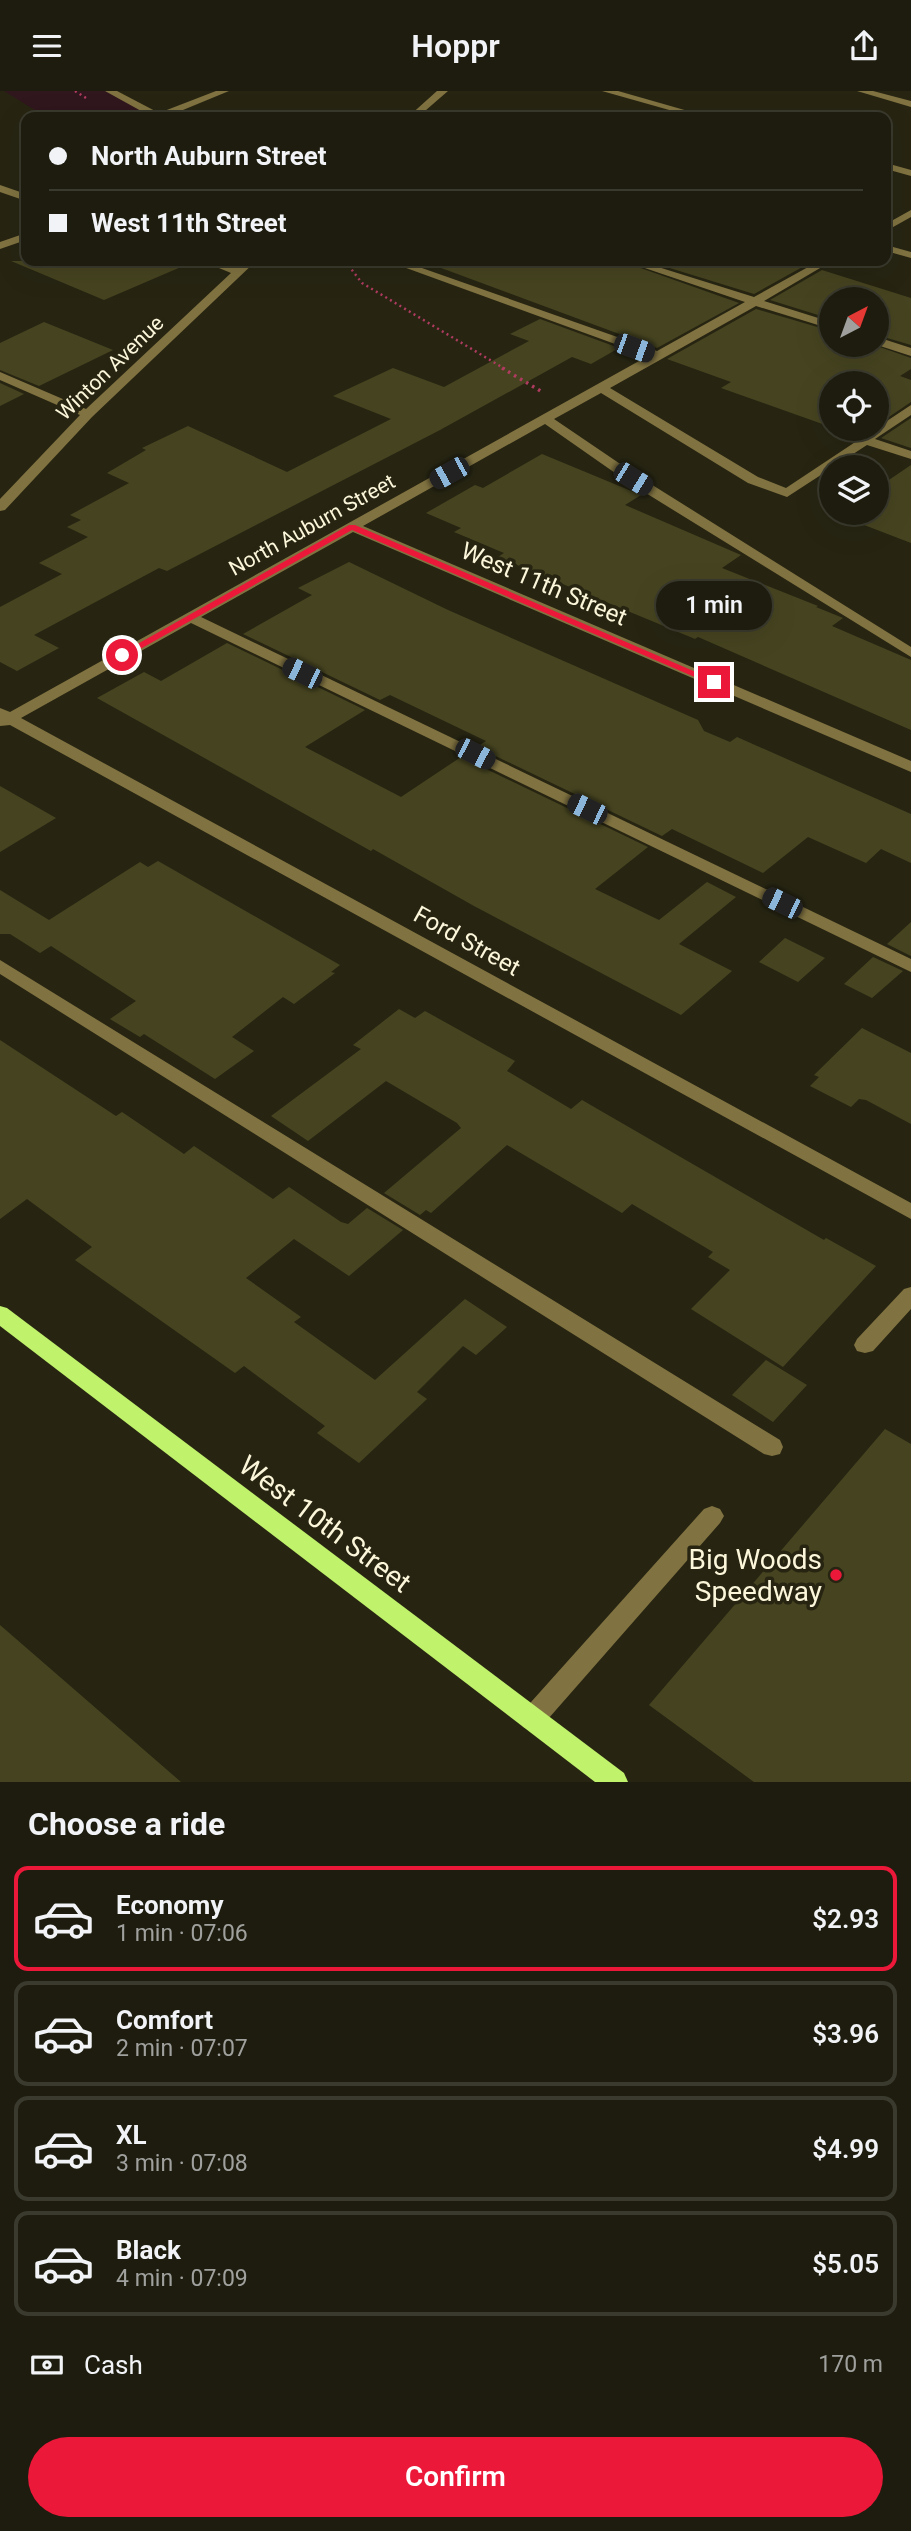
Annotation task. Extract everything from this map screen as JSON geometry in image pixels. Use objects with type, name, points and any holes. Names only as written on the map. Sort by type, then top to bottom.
[{"type":"main road","name":"West 10th Street","points":[[0,1314],[615,1782]]},
{"type":"street","points":[[110,91],[150,112]]},
{"type":"street","points":[[172,112],[224,91]]},
{"type":"street","points":[[419,112],[443,91]]},
{"type":"street","points":[[607,91],[685,112]]},
{"type":"street","points":[[862,91],[911,104]]},
{"type":"street","points":[[891,167],[911,173]]},
{"type":"street","points":[[0,188],[21,196]]},
{"type":"street","points":[[891,225],[911,213]]},
{"type":"street","points":[[0,246],[21,238]]},
{"type":"street","points":[[891,249],[911,255]]},
{"type":"street","points":[[221,266],[238,272]]},
{"type":"street","name":"Winton Avenue","points":[[0,507],[88,414],[245,266]]},
{"type":"street","points":[[406,266],[658,356]]},
{"type":"street","points":[[644,266],[819,322]]},
{"type":"street","name":"North Auburn Street","points":[[3,718],[190,617],[818,266]]},
{"type":"street","points":[[889,345],[911,352]]},
{"type":"street","points":[[0,376],[88,414]]},
{"type":"street","points":[[602,388],[753,480],[787,493],[864,441]]},
{"type":"street","points":[[889,424],[911,409]]},
{"type":"street","points":[[546,419],[633,479],[911,653]]},
{"type":"street","points":[[868,441],[911,455]]},
{"type":"street","name":"West 11th Street","points":[[352,526],[911,767]]},
{"type":"street","points":[[190,617],[911,966]]},
{"type":"street","name":"Ford Street","points":[[3,718],[911,1212]]},
{"type":"street","points":[[0,966],[772,1447]]},
{"type":"street","points":[[865,1345],[911,1295]]},
{"type":"street","points":[[532,1719],[712,1517]]},
{"type":"shaded area","points":[[4,91],[110,91],[148,112],[38,112]]},
{"type":"building","points":[[23,266],[183,266],[104,300]]},
{"type":"building","points":[[436,266],[635,266],[739,303],[657,348]]},
{"type":"building","points":[[663,266],[804,266],[754,294]]},
{"type":"building","points":[[822,270],[876,287],[819,287],[819,315],[770,300]]},
{"type":"building","points":[[889,291],[911,298],[911,345],[889,339]]},
{"type":"building","points":[[756,309],[819,327],[819,357],[889,357],[889,350],[911,358],[911,369],[900,376],[911,380],[911,402],[889,417],[889,371],[819,371],[819,423],[721,388],[731,382],[667,359]]},
{"type":"building","points":[[540,319],[619,348],[591,364],[572,357],[440,430],[167,571],[159,568],[34,635],[59,648],[17,671],[0,662],[0,607],[62,574],[39,563],[88,537],[67,527],[81,520],[70,515],[129,483],[107,473],[146,450],[142,448],[188,426],[287,472],[391,419],[333,396],[393,368],[444,387],[529,341],[510,334]]},
{"type":"building","points":[[44,322],[113,350],[39,386],[0,370],[0,343]]},
{"type":"building","points":[[0,383],[24,394],[0,406]]},
{"type":"building","points":[[911,418],[911,448],[889,441],[889,433]]},
{"type":"building","points":[[542,454],[641,495],[625,505],[741,555],[722,568],[843,618],[832,626],[911,660],[911,730],[698,637],[695,639],[498,557],[504,553],[454,532],[461,528],[426,513],[475,485],[483,488]]},
{"type":"building","points":[[911,465],[911,543],[864,525],[889,525],[889,480]]},
{"type":"building","points":[[349,562],[448,610],[698,720],[704,731],[730,742],[737,737],[911,814],[911,863],[881,849],[866,863],[808,837],[763,873],[672,829],[662,836],[477,747],[486,741],[390,695],[380,700],[243,634],[312,595],[298,588]]},
{"type":"building","points":[[227,643],[365,710],[305,747],[401,797],[461,757],[648,847],[595,889],[659,920],[707,882],[736,897],[679,944],[732,971],[681,1015],[474,906],[373,849],[371,851],[97,698],[144,672],[161,681]]},
{"type":"building","points":[[0,786],[56,818],[0,852]]},
{"type":"building","points":[[158,861],[340,965],[331,972],[335,973],[294,1004],[283,997],[232,1037],[254,1051],[215,1079],[144,1034],[140,1037],[110,1019],[136,1001],[51,946],[40,953],[10,934],[0,934],[0,890],[49,920],[140,862],[148,867]]},
{"type":"building","points":[[911,922],[911,956],[887,944]]},
{"type":"building","points":[[785,938],[825,958],[798,982],[759,962]]},
{"type":"building","points":[[873,957],[903,971],[872,998],[844,984]]},
{"type":"building","points":[[399,1009],[415,1018],[425,1011],[515,1061],[507,1071],[571,1109],[582,1100],[824,1240],[826,1238],[876,1266],[783,1367],[691,1309],[730,1270],[708,1257],[713,1252],[632,1204],[622,1213],[507,1145],[431,1213],[426,1210],[420,1215],[384,1193],[461,1128],[457,1123],[386,1081],[308,1141],[271,1116],[361,1049],[353,1045]]},
{"type":"building","points":[[862,1028],[911,1053],[911,1124],[866,1100],[859,1099],[851,1107],[810,1086],[819,1077],[814,1075]]},
{"type":"building","points":[[0,1040],[116,1116],[122,1112],[184,1154],[194,1146],[273,1199],[289,1187],[341,1222],[348,1224],[367,1208],[403,1230],[349,1276],[294,1239],[246,1278],[301,1317],[294,1322],[375,1380],[465,1299],[507,1327],[476,1355],[463,1346],[417,1392],[427,1399],[359,1463],[317,1433],[325,1426],[244,1366],[235,1373],[75,1260],[92,1247],[27,1199],[0,1219]]},
{"type":"building","points":[[766,1360],[807,1385],[773,1422],[732,1395]]},
{"type":"building","name":"Big Woods Speedway","points":[[885,1429],[911,1444],[911,1782],[754,1782],[649,1705]]},
{"type":"building","points":[[0,1625],[181,1782],[0,1782]]},
{"type":"place","name":"Big Woods Speedway","points":[[836,1575]]},
{"type":"route","points":[[122,655],[352,526],[714,682]]}]
